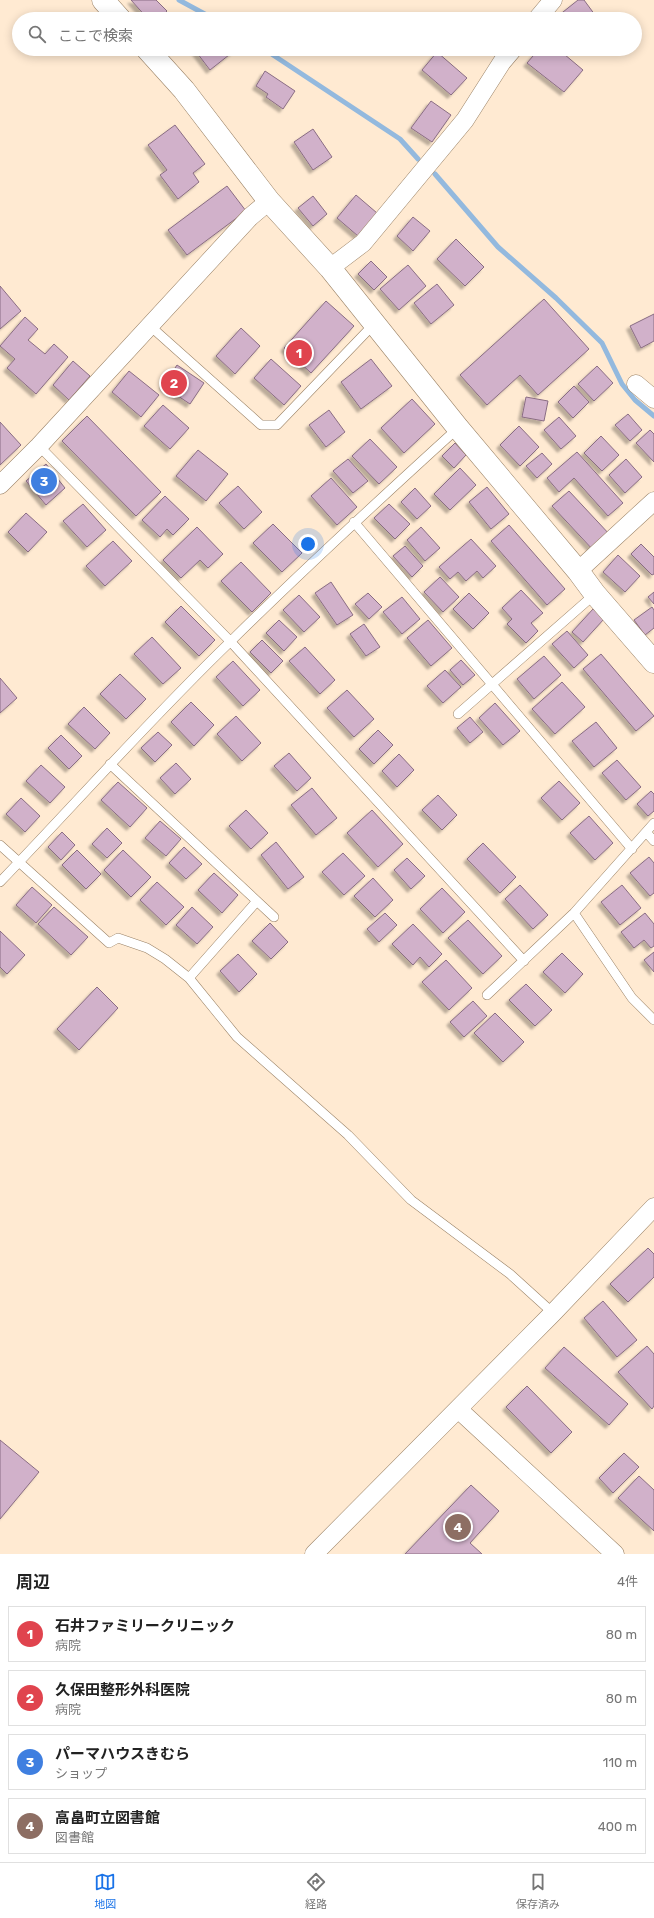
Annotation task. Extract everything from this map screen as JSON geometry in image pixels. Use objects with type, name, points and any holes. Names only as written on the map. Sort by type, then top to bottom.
[{"type":"street","points":[[103,0],[114,12]]},
{"type":"street","points":[[543,12],[553,0]]},
{"type":"street","points":[[153,56],[184,90],[270,201],[330,268],[458,428],[654,662]]},
{"type":"street","points":[[330,268],[363,243],[465,120],[507,56]]},
{"type":"street","points":[[0,485],[39,446],[250,217],[270,201]]},
{"type":"street","points":[[636,384],[654,400]]},
{"type":"street","points":[[578,572],[654,501]]},
{"type":"street","points":[[314,1554],[553,1313],[654,1207]]},
{"type":"street","points":[[458,1409],[616,1554]]},
{"type":"lane","points":[[149,325],[261,425],[277,425],[374,324]]},
{"type":"lane","points":[[0,882],[110,764],[230,641],[354,522],[458,428]]},
{"type":"lane","points":[[39,446],[230,641],[524,961]]},
{"type":"lane","points":[[354,522],[632,849]]},
{"type":"lane","points":[[458,714],[596,594]]},
{"type":"lane","points":[[110,764],[274,917]]},
{"type":"lane","points":[[487,995],[574,913],[654,823]]},
{"type":"lane","points":[[646,832],[654,841]]},
{"type":"lane","points":[[0,846],[109,943],[118,938],[147,948],[165,959],[189,978],[237,1037],[348,1135],[411,1200],[510,1274],[553,1313]]},
{"type":"lane","points":[[189,978],[257,901]]},
{"type":"lane","points":[[574,913],[632,998],[654,1020]]},
{"type":"building","points":[[131,0],[156,0],[167,11],[166,12],[142,12]]},
{"type":"building","points":[[578,0],[584,0],[593,12],[563,12]]},
{"type":"building","points":[[199,56],[228,56],[210,70]]},
{"type":"building","points":[[434,56],[442,56],[467,78],[451,95],[422,70]]},
{"type":"building","points":[[533,56],[566,56],[583,70],[564,92],[527,63]]},
{"type":"building","points":[[265,71],[295,91],[283,109],[266,97],[268,94],[256,86]]},
{"type":"building","points":[[431,101],[451,115],[432,142],[411,128]]},
{"type":"building","points":[[175,125],[205,164],[193,173],[199,182],[178,199],[160,175],[167,170],[148,145]]},
{"type":"building","points":[[313,129],[332,157],[313,170],[294,142]]},
{"type":"building","points":[[227,186],[246,211],[187,255],[168,230]]},
{"type":"building","points":[[356,195],[377,213],[358,236],[337,218]]},
{"type":"building","points":[[313,196],[327,214],[313,226],[298,208]]},
{"type":"building","points":[[413,217],[430,231],[413,251],[397,236]]},
{"type":"building","points":[[456,239],[484,267],[465,286],[437,259]]},
{"type":"building","points":[[371,261],[387,277],[374,290],[358,274]]},
{"type":"building","points":[[408,265],[426,286],[399,310],[380,289]]},
{"type":"building","points":[[437,284],[454,305],[431,324],[414,303]]},
{"type":"building","points":[[0,286],[21,311],[0,329]]},
{"type":"building","points":[[544,299],[589,349],[538,395],[520,375],[487,405],[460,375]]},
{"type":"building","points":[[326,301],[354,326],[311,373],[284,348]]},
{"type":"building","points":[[654,314],[654,341],[641,348],[630,326]]},
{"type":"building","points":[[25,317],[38,329],[28,340],[45,354],[54,344],[68,357],[36,394],[7,368],[15,359],[0,346]]},
{"type":"building","points":[[241,328],[260,346],[235,374],[216,356]]},
{"type":"building","points":[[271,359],[301,386],[284,405],[254,378]]},
{"type":"building","points":[[371,359],[392,386],[361,409],[341,382]]},
{"type":"building","points":[[73,361],[90,376],[69,400],[53,385]]},
{"type":"building","points":[[177,365],[204,383],[190,404],[163,386]]},
{"type":"building","points":[[597,366],[613,383],[594,401],[578,384]]},
{"type":"building","points":[[129,371],[159,395],[141,417],[112,392]]},
{"type":"building","points":[[574,386],[589,402],[573,418],[558,402]]},
{"type":"building","points":[[526,397],[548,401],[544,421],[522,417]]},
{"type":"building","points":[[412,399],[435,424],[404,453],[381,428]]},
{"type":"building","points":[[163,405],[189,428],[170,449],[144,426]]},
{"type":"building","points":[[329,410],[345,432],[326,447],[309,425]]},
{"type":"building","points":[[628,414],[642,430],[630,441],[615,425]]},
{"type":"building","points":[[87,416],[161,492],[136,516],[62,441]]},
{"type":"building","points":[[559,417],[576,436],[561,449],[544,430]]},
{"type":"building","points":[[0,422],[21,445],[0,465]]},
{"type":"building","points":[[519,426],[539,447],[520,466],[500,445]]},
{"type":"building","points":[[650,430],[654,434],[654,462],[636,443]]},
{"type":"building","points":[[601,436],[619,455],[602,471],[584,453]]},
{"type":"building","points":[[370,439],[397,467],[379,484],[352,456]]},
{"type":"building","points":[[455,443],[466,455],[454,468],[442,456]]},
{"type":"building","points":[[198,450],[228,474],[206,501],[176,476]]},
{"type":"building","points":[[577,452],[623,503],[608,516],[574,478],[559,492],[547,478]]},
{"type":"building","points":[[542,453],[552,464],[537,478],[526,466]]},
{"type":"building","points":[[348,459],[368,481],[353,493],[333,471]]},
{"type":"building","points":[[626,459],[642,477],[625,493],[609,475]]},
{"type":"building","points":[[46,464],[65,488],[46,505],[26,481]]},
{"type":"building","points":[[460,468],[476,485],[450,510],[434,494]]},
{"type":"building","points":[[331,478],[357,507],[337,525],[311,496]]},
{"type":"building","points":[[238,486],[262,512],[244,529],[219,503]]},
{"type":"building","points":[[487,487],[509,514],[491,529],[469,502]]},
{"type":"building","points":[[415,488],[431,506],[417,519],[401,502]]},
{"type":"building","points":[[569,491],[611,536],[594,551],[552,506]]},
{"type":"building","points":[[165,496],[189,519],[173,535],[167,529],[160,537],[142,520]]},
{"type":"building","points":[[83,504],[106,530],[87,547],[63,521]]},
{"type":"building","points":[[389,504],[410,524],[395,539],[374,518]]},
{"type":"building","points":[[26,513],[47,532],[28,552],[8,532]]},
{"type":"building","points":[[273,524],[302,553],[282,572],[253,543]]},
{"type":"building","points":[[509,525],[565,589],[547,605],[491,541]]},
{"type":"building","points":[[197,527],[223,554],[208,568],[200,560],[181,578],[163,560]]},
{"type":"building","points":[[421,527],[440,548],[425,561],[407,540]]},
{"type":"building","points":[[471,539],[496,566],[483,578],[477,571],[466,581],[458,572],[450,579],[439,567]]},
{"type":"building","points":[[113,541],[132,561],[105,586],[86,566]]},
{"type":"building","points":[[641,544],[654,557],[654,574],[652,575],[631,554]]},
{"type":"building","points":[[405,546],[423,566],[412,577],[393,556]]},
{"type":"building","points":[[618,555],[640,576],[625,592],[603,572]]},
{"type":"building","points":[[241,562],[271,593],[252,612],[221,581]]},
{"type":"building","points":[[440,577],[459,597],[443,612],[424,592]]},
{"type":"building","points":[[331,582],[353,615],[337,625],[315,593]]},
{"type":"building","points":[[521,590],[543,613],[531,623],[538,631],[526,643],[507,624],[512,619],[502,608]]},
{"type":"building","points":[[654,592],[654,604],[648,597]]},
{"type":"building","points":[[368,593],[382,607],[369,619],[355,604]]},
{"type":"building","points":[[469,593],[489,613],[473,629],[453,609]]},
{"type":"building","points":[[299,595],[320,617],[304,632],[283,610]]},
{"type":"building","points":[[402,597],[420,619],[402,634],[383,612]]},
{"type":"building","points":[[181,606],[215,640],[199,656],[165,622]]},
{"type":"building","points":[[652,607],[654,610],[654,628],[645,635],[634,620]]},
{"type":"building","points":[[593,609],[604,619],[583,642],[572,632]]},
{"type":"building","points":[[279,620],[297,637],[284,651],[266,633]]},
{"type":"building","points":[[428,620],[452,648],[431,666],[407,638]]},
{"type":"building","points":[[364,624],[380,647],[366,656],[350,634]]},
{"type":"building","points":[[567,631],[588,655],[574,668],[552,644]]},
{"type":"building","points":[[152,637],[181,668],[163,684],[134,654]]},
{"type":"building","points":[[262,640],[283,661],[271,673],[250,652]]},
{"type":"building","points":[[305,647],[335,680],[320,694],[289,661]]},
{"type":"building","points":[[601,654],[654,716],[636,731],[583,669]]},
{"type":"building","points":[[544,656],[561,675],[534,699],[517,679]]},
{"type":"building","points":[[461,660],[475,675],[463,685],[450,670]]},
{"type":"building","points":[[233,661],[260,690],[243,706],[216,677]]},
{"type":"building","points":[[445,670],[461,687],[443,703],[427,686]]},
{"type":"building","points":[[120,674],[146,699],[126,719],[100,694]]},
{"type":"building","points":[[0,678],[17,698],[0,713]]},
{"type":"building","points":[[562,682],[585,707],[555,734],[532,709]]},
{"type":"building","points":[[347,690],[374,719],[354,737],[327,708]]},
{"type":"building","points":[[191,702],[214,725],[194,746],[171,722]]},
{"type":"building","points":[[495,703],[520,731],[503,745],[479,718]]},
{"type":"building","points":[[84,707],[110,733],[95,749],[68,724]]},
{"type":"building","points":[[236,716],[261,743],[242,761],[217,734]]},
{"type":"building","points":[[470,717],[483,732],[470,743],[457,728]]},
{"type":"building","points":[[596,722],[617,748],[594,767],[572,741]]},
{"type":"building","points":[[378,730],[393,745],[374,764],[359,749]]},
{"type":"building","points":[[158,732],[172,745],[155,762],[141,748]]},
{"type":"building","points":[[61,735],[82,756],[69,769],[48,748]]},
{"type":"building","points":[[289,753],[311,778],[297,791],[274,766]]},
{"type":"building","points":[[399,754],[414,770],[397,787],[382,771]]},
{"type":"building","points":[[617,760],[641,787],[626,800],[602,773]]},
{"type":"building","points":[[176,763],[191,779],[175,794],[160,778]]},
{"type":"building","points":[[41,765],[65,787],[50,803],[26,781]]},
{"type":"building","points":[[559,781],[580,803],[562,820],[541,798]]},
{"type":"building","points":[[118,782],[147,808],[130,827],[101,800]]},
{"type":"building","points":[[312,788],[337,818],[316,835],[291,805]]},
{"type":"building","points":[[651,791],[654,794],[654,811],[648,816],[637,804]]},
{"type":"building","points":[[438,795],[457,815],[442,830],[422,810]]},
{"type":"building","points":[[21,798],[40,816],[25,832],[6,814]]},
{"type":"building","points":[[246,810],[268,833],[251,849],[229,826]]},
{"type":"building","points":[[372,810],[403,844],[378,867],[347,833]]},
{"type":"building","points":[[589,816],[613,843],[595,860],[570,833]]},
{"type":"building","points":[[160,821],[181,839],[166,856],[145,838]]},
{"type":"building","points":[[107,828],[122,843],[107,858],[92,844]]},
{"type":"building","points":[[62,832],[75,845],[61,860],[48,847]]},
{"type":"building","points":[[276,842],[304,877],[288,889],[261,855]]},
{"type":"building","points":[[483,843],[516,877],[500,893],[467,859]]},
{"type":"building","points":[[184,847],[202,864],[186,879],[169,863]]},
{"type":"building","points":[[77,850],[101,874],[86,889],[62,865]]},
{"type":"building","points":[[123,850],[151,877],[131,897],[104,870]]},
{"type":"building","points":[[343,853],[365,876],[344,895],[322,872]]},
{"type":"building","points":[[649,857],[654,863],[654,893],[650,896],[630,873]]},
{"type":"building","points":[[407,858],[425,876],[411,889],[394,870]]},
{"type":"building","points":[[214,873],[238,895],[222,913],[198,890]]},
{"type":"building","points":[[373,878],[393,900],[375,917],[354,896]]},
{"type":"building","points":[[157,882],[184,907],[166,925],[140,900]]},
{"type":"building","points":[[520,885],[548,915],[533,929],[505,899]]},
{"type":"building","points":[[622,885],[641,908],[620,925],[601,902]]},
{"type":"building","points":[[32,887],[52,905],[36,923],[16,905]]},
{"type":"building","points":[[442,888],[465,912],[443,933],[420,909]]},
{"type":"building","points":[[54,907],[88,937],[71,955],[38,924]]},
{"type":"building","points":[[192,907],[213,927],[197,944],[176,925]]},
{"type":"building","points":[[385,913],[397,925],[379,942],[367,929]]},
{"type":"building","points":[[645,913],[654,924],[654,946],[651,948],[644,940],[634,948],[621,932]]},
{"type":"building","points":[[468,920],[502,956],[483,974],[448,938]]},
{"type":"building","points":[[270,923],[288,942],[271,959],[252,941]]},
{"type":"building","points":[[413,924],[442,954],[429,967],[420,957],[413,965],[392,944]]},
{"type":"building","points":[[0,931],[25,955],[7,974],[0,967]]},
{"type":"building","points":[[654,952],[654,972],[644,960]]},
{"type":"building","points":[[562,953],[583,974],[565,993],[543,972]]},
{"type":"building","points":[[238,954],[257,974],[239,992],[220,971]]},
{"type":"building","points":[[446,960],[472,988],[449,1010],[422,982]]},
{"type":"building","points":[[526,984],[552,1010],[535,1026],[509,1000]]},
{"type":"building","points":[[97,987],[118,1008],[79,1050],[57,1029]]},
{"type":"building","points":[[473,1001],[487,1016],[464,1037],[450,1022]]},
{"type":"building","points":[[495,1013],[524,1042],[503,1062],[474,1033]]},
{"type":"building","points":[[648,1248],[654,1254],[654,1277],[628,1302],[610,1284]]},
{"type":"building","points":[[603,1301],[637,1340],[617,1357],[584,1318]]},
{"type":"building","points":[[647,1346],[654,1354],[654,1406],[652,1409],[618,1372]]},
{"type":"building","points":[[564,1347],[628,1404],[609,1425],[545,1368]]},
{"type":"building","points":[[527,1386],[572,1432],[551,1453],[506,1407]]},
{"type":"building","points":[[0,1440],[39,1472],[0,1519]]},
{"type":"building","points":[[624,1453],[639,1467],[613,1493],[599,1478]]},
{"type":"building","points":[[639,1476],[654,1490],[654,1531],[618,1498]]},
{"type":"building","points":[[471,1485],[499,1511],[470,1543],[482,1554],[405,1554]]},
{"type":"waterway","points":[[179,0],[201,12]]},
{"type":"waterway","points":[[275,56],[400,139],[418,159]]},
{"type":"waterway","points":[[435,174],[498,247],[556,298],[602,343],[622,384],[635,400],[654,416]]},
{"type":"place","name":"石井ファミリークリニック","points":[[299,353]]},
{"type":"place","name":"久保田整形外科医院","points":[[174,383]]},
{"type":"place","name":"パーマハウスきむら","points":[[44,481]]},
{"type":"place","name":"高畠町立図書館","points":[[458,1527]]}]
